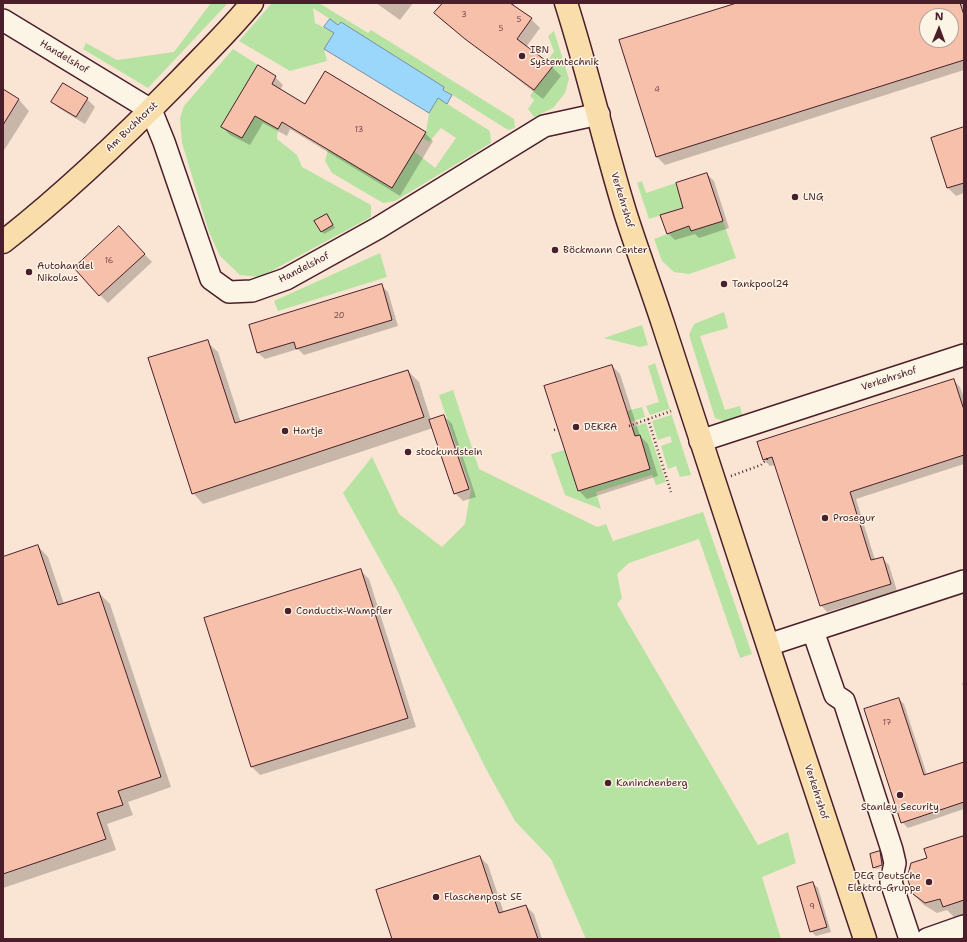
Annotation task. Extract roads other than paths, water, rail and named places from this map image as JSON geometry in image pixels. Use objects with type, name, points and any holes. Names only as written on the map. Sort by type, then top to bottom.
[{"type":"main road","name":"Am Buchhorst","points":[[3,242],[71,185],[151,110],[239,19],[252,3]]},
{"type":"main road","name":"Verkehrshof","points":[[566,3],[598,114],[606,150],[615,180],[700,442],[865,939]]},
{"type":"street","name":"Handelshof","points":[[3,20],[151,110],[164,142],[211,279],[230,292],[252,291],[286,279],[378,228],[544,126],[598,114]]},
{"type":"street","name":"Verkehrshof","points":[[700,442],[964,355]]},
{"type":"street","points":[[768,646],[964,581]]},
{"type":"street","points":[[813,631],[835,695],[844,701],[889,843],[895,863],[891,882],[910,939]]},
{"type":"street","points":[[927,939],[964,926]]},
{"type":"water","points":[[330,19],[338,25],[341,22],[444,87],[443,90],[452,95],[447,104],[438,98],[429,113],[324,49],[334,33],[324,27]]},
{"type":"place","name":"IBN Systemtechnik","points":[[522,56]]},
{"type":"place","name":"LNG","points":[[795,197]]},
{"type":"place","name":"Böckmann Center","points":[[555,250]]},
{"type":"place","name":"Autohandel Nikolaus","points":[[29,272]]},
{"type":"place","name":"Tankpool24","points":[[724,284]]},
{"type":"place","name":"DEKRA","points":[[576,427]]},
{"type":"place","name":"Hartje","points":[[285,431]]},
{"type":"place","name":"stockundstein","points":[[408,452]]},
{"type":"place","name":"Prosegur","points":[[825,518]]},
{"type":"place","name":"Conductix-Wampfler","points":[[288,611]]},
{"type":"place","name":"Kaninchenberg","points":[[608,783]]},
{"type":"place","name":"Stanley Security","points":[[900,795]]},
{"type":"place","name":"DEG Deutsche Elektro-Gruppe","points":[[929,882]]},
{"type":"place","name":"Flaschenpost SE","points":[[436,897]]}]
